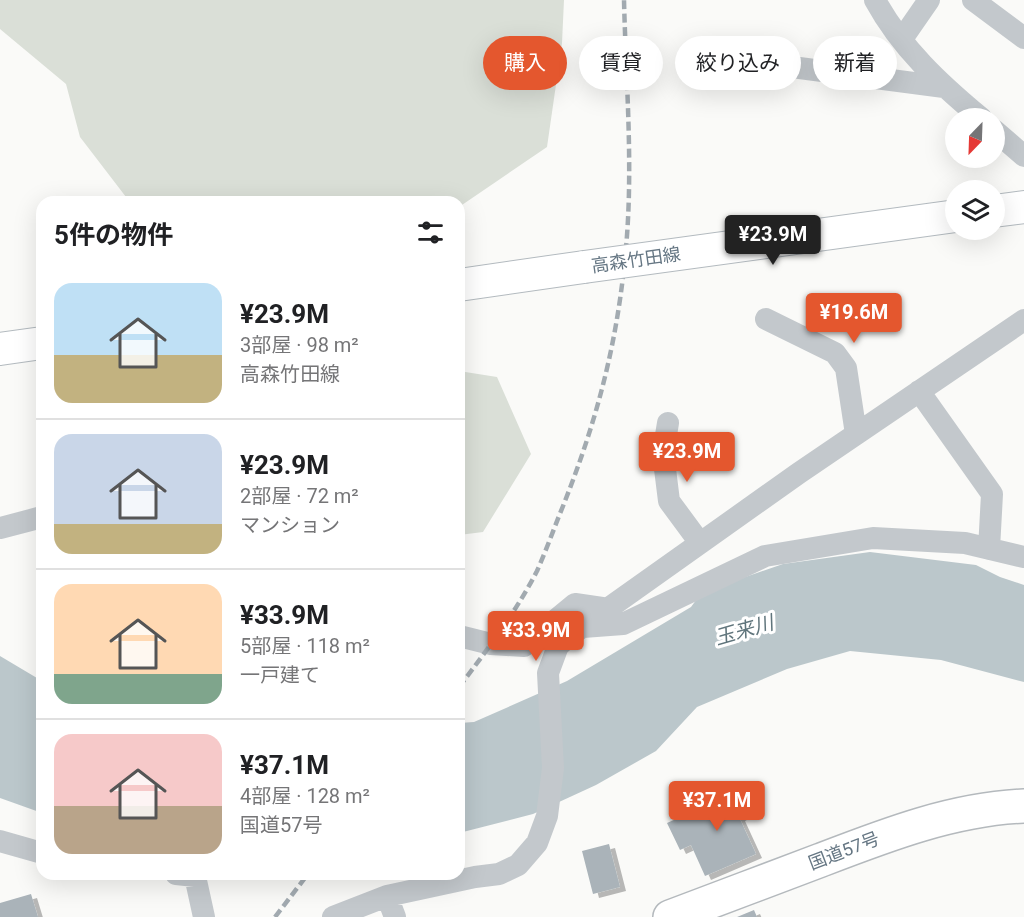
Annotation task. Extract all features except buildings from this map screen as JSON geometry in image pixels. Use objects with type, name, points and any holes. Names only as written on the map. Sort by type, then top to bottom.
[{"type":"highway","name":"国道57号","points":[[670,917],[928,822],[969,813],[1024,806]]},
{"type":"main road","points":[[1005,210],[1024,207]]},
{"type":"main road","name":"高森竹田線","points":[[465,284],[945,218]]},
{"type":"main road","points":[[0,349],[36,344]]},
{"type":"street","points":[[875,0],[902,39],[933,77],[969,108]]},
{"type":"street","points":[[902,39],[929,0]]},
{"type":"street","points":[[973,0],[1024,38]]},
{"type":"street","points":[[801,68],[944,87]]},
{"type":"street","points":[[1005,140],[1024,156]]},
{"type":"street","points":[[766,319],[836,353],[846,368],[856,434]]},
{"type":"street","points":[[333,917],[391,907],[475,877],[499,874],[518,865],[537,843],[548,816],[553,768],[548,673],[558,646],[568,636],[700,543],[1024,320]]},
{"type":"street","points":[[918,391],[992,494],[989,549]]},
{"type":"street","points":[[668,423],[663,453],[669,501],[700,543]]},
{"type":"street","points":[[0,528],[36,518]]},
{"type":"street","points":[[583,627],[623,624],[765,556],[873,538],[965,543],[1024,557]]},
{"type":"street","points":[[465,638],[491,644],[524,646],[574,604],[609,609]]},
{"type":"street","points":[[0,841],[36,851]]},
{"type":"street","points":[[196,880],[204,917]]},
{"type":"shaded area","points":[[0,0],[564,0],[562,36],[483,36],[483,90],[555,90],[547,147],[465,203],[465,196],[125,196],[80,137],[66,84],[0,29]]},
{"type":"shaded area","points":[[465,372],[497,377],[531,454],[483,532],[465,534]]},
{"type":"water","name":"玉来川","points":[[870,552],[976,565],[1000,577],[1024,585],[1024,682],[941,660],[850,651],[787,669],[697,707],[656,751],[596,785],[533,814],[465,831],[465,723],[474,722],[567,681],[691,607],[702,592],[783,564]]},
{"type":"water","points":[[0,656],[36,677],[36,811],[0,798]]},
{"type":"railway","points":[[465,679],[510,616],[537,571],[572,484],[602,390],[616,325],[628,226],[629,129],[624,0]]},
{"type":"railway","points":[[275,917],[303,880]]}]
